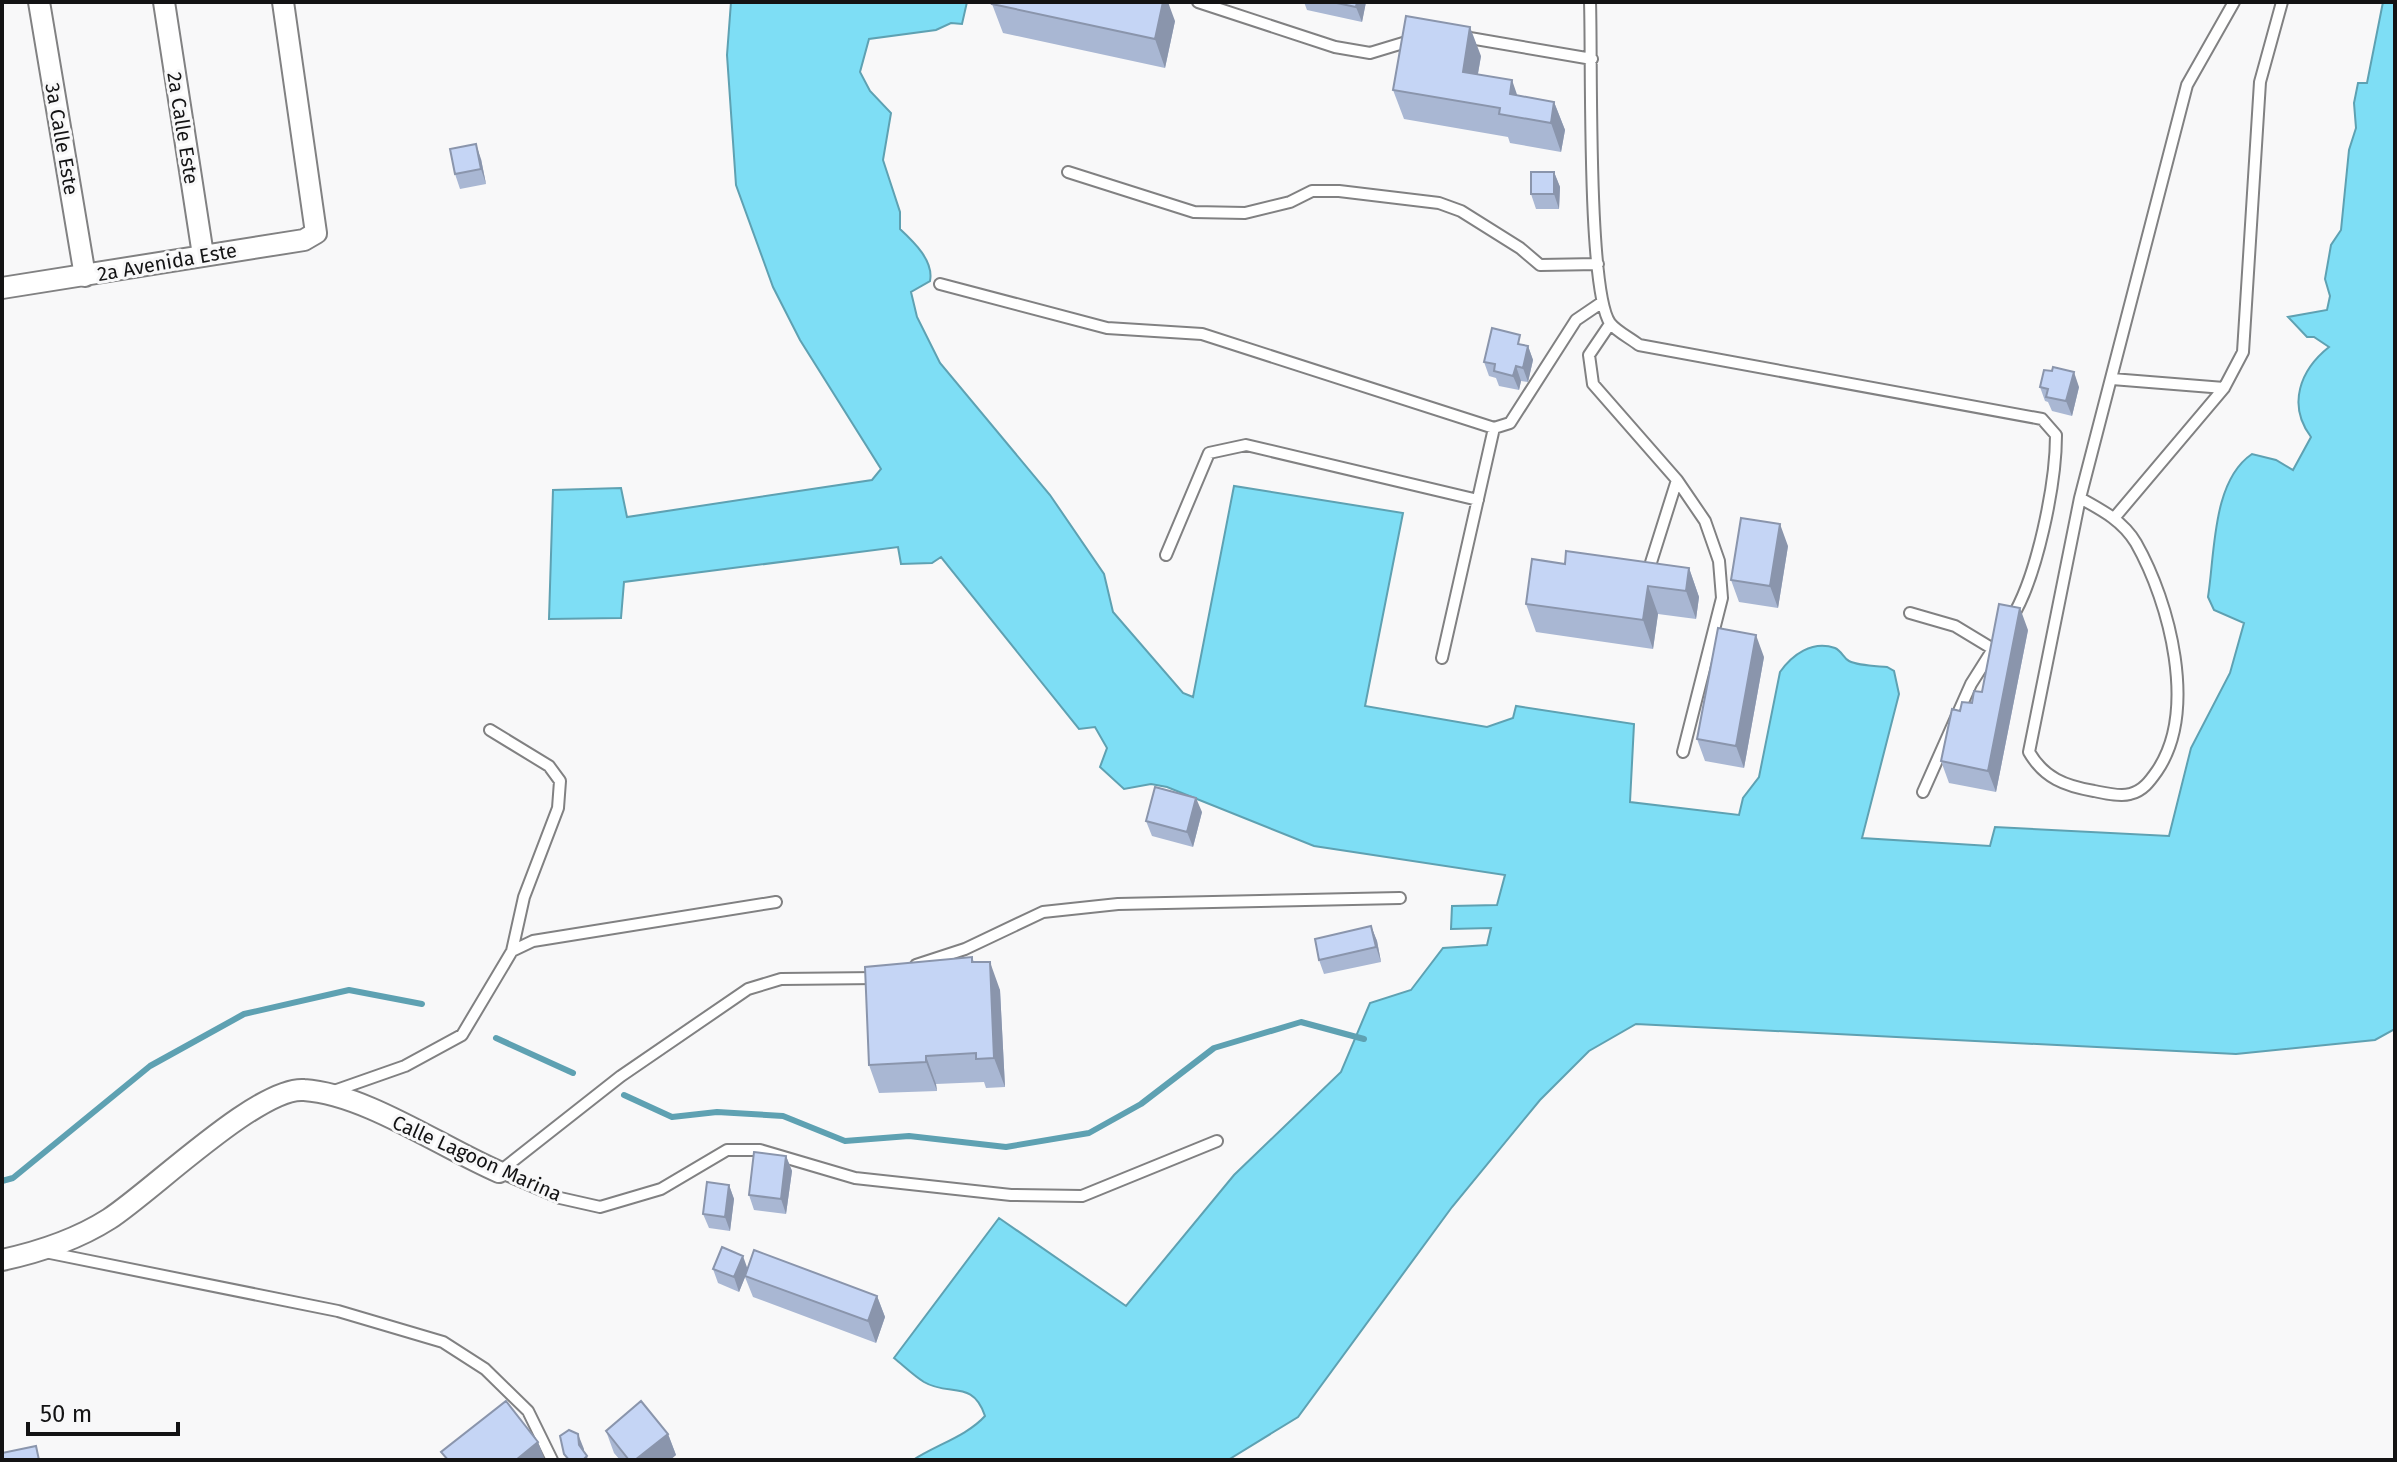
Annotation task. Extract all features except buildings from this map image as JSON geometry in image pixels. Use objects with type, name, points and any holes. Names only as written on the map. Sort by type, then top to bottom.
[{"type":"street","name":"3a Calle Este","points":[[39,2],[85,276]]},
{"type":"street","name":"2a Calle Este","points":[[164,2],[203,255]]},
{"type":"street","name":"2a Avenida Este","points":[[2,288],[304,240],[316,233],[317,219],[283,2]]},
{"type":"street","name":"Calle Lagoon Marina","points":[[2,1260],[43,1251],[108,1220],[263,1102],[301,1089],[343,1097],[499,1172]]},
{"type":"lane","points":[[1198,2],[1335,47],[1370,53],[1429,35]]},
{"type":"lane","points":[[1590,2],[1598,264],[1601,303],[1610,324],[1639,345],[2042,419],[2056,435],[2056,464],[2025,597],[1971,684],[1923,792]]},
{"type":"lane","points":[[2080,498],[2115,517],[2136,542],[2158,594],[2174,650],[2177,728],[2168,755],[2148,785],[2129,795],[2068,787],[2040,770],[2029,752],[2080,498],[2187,85],[2234,2]]},
{"type":"lane","points":[[2115,517],[2224,388],[2243,352],[2260,82],[2282,2]]},
{"type":"lane","points":[[1446,34],[1592,59]]},
{"type":"lane","points":[[1068,172],[1194,212],[1245,213],[1290,202],[1312,191],[1339,191],[1439,203],[1461,211],[1520,248],[1540,265],[1598,264]]},
{"type":"lane","points":[[940,284],[1107,328],[1202,334],[1494,428],[1510,423],[1576,320],[1601,303]]},
{"type":"lane","points":[[1610,324],[1589,355],[1593,384],[1638,431],[1677,480],[1705,521],[1719,561],[1722,598],[1683,752]]},
{"type":"lane","points":[[2112,379],[2224,388]]},
{"type":"lane","points":[[1442,658],[1494,428]]},
{"type":"lane","points":[[1166,555],[1209,453],[1230,447],[1246,445],[1478,500]]},
{"type":"lane","points":[[1648,572],[1677,480]]},
{"type":"lane","points":[[1910,613],[1955,626],[1993,649]]},
{"type":"lane","points":[[326,1094],[405,1066],[462,1035],[492,990],[512,951],[524,897],[558,808],[560,781],[549,766],[490,730]]},
{"type":"lane","points":[[906,968],[965,949],[1043,912],[1118,904],[1400,898]]},
{"type":"lane","points":[[512,951],[533,941],[776,902]]},
{"type":"lane","points":[[499,1172],[621,1076],[748,989],[781,979],[876,978],[891,973]]},
{"type":"lane","name":"Calle Lagoon Marina","points":[[499,1172],[560,1198],[600,1207],[661,1189],[727,1150],[760,1150],[855,1178],[1011,1195],[1082,1196],[1217,1141]]},
{"type":"lane","points":[[43,1251],[338,1311],[443,1342],[485,1369],[528,1411],[552,1460]]},
{"type":"water","points":[[731,2],[967,2],[962,24],[951,23],[936,30],[869,39],[860,72],[870,91],[891,113],[883,160],[900,212],[900,229],[922,252],[929,266],[930,281],[911,292],[917,317],[940,363],[1050,495],[1104,574],[1113,612],[1183,693],[1193,697],[1234,486],[1403,513],[1365,706],[1487,727],[1513,718],[1516,706],[1634,724],[1630,802],[1739,815],[1743,798],[1759,777],[1780,672],[1803,651],[1827,646],[1837,649],[1853,663],[1887,667],[1894,671],[1899,694],[1862,838],[1990,846],[1995,827],[2169,836],[2191,748],[2230,673],[2244,623],[2214,610],[2208,597],[2222,500],[2239,466],[2252,454],[2276,460],[2293,470],[2311,437],[2300,413],[2300,389],[2311,366],[2329,347],[2314,337],[2307,337],[2288,317],[2327,310],[2330,296],[2325,279],[2331,245],[2341,230],[2349,150],[2356,128],[2354,103],[2358,83],[2367,83],[2383,2],[2395,2],[2395,1029],[2375,1040],[2236,1054],[1636,1024],[1589,1051],[1540,1100],[1452,1207],[1298,1417],[1228,1460],[913,1460],[960,1435],[985,1416],[974,1397],[924,1382],[894,1358],[999,1218],[1126,1306],[1234,1175],[1341,1072],[1370,1003],[1411,990],[1443,948],[1487,945],[1491,928],[1451,929],[1452,906],[1497,905],[1505,875],[1314,846],[1167,787],[1151,784],[1124,789],[1100,767],[1107,748],[1095,727],[1079,729],[941,557],[932,563],[901,564],[898,547],[624,582],[621,618],[549,619],[553,490],[621,488],[627,517],[872,480],[881,469],[800,340],[773,287],[736,185],[727,55]]},
{"type":"waterway","points":[[2,1181],[13,1178],[150,1066],[244,1014],[349,990],[422,1004]]},
{"type":"waterway","points":[[624,1095],[672,1117],[717,1112],[783,1116],[845,1141],[909,1136],[1006,1147],[1089,1133],[1141,1104],[1214,1048],[1301,1022],[1364,1039]]},
{"type":"waterway","points":[[496,1038],[573,1073]]}]
